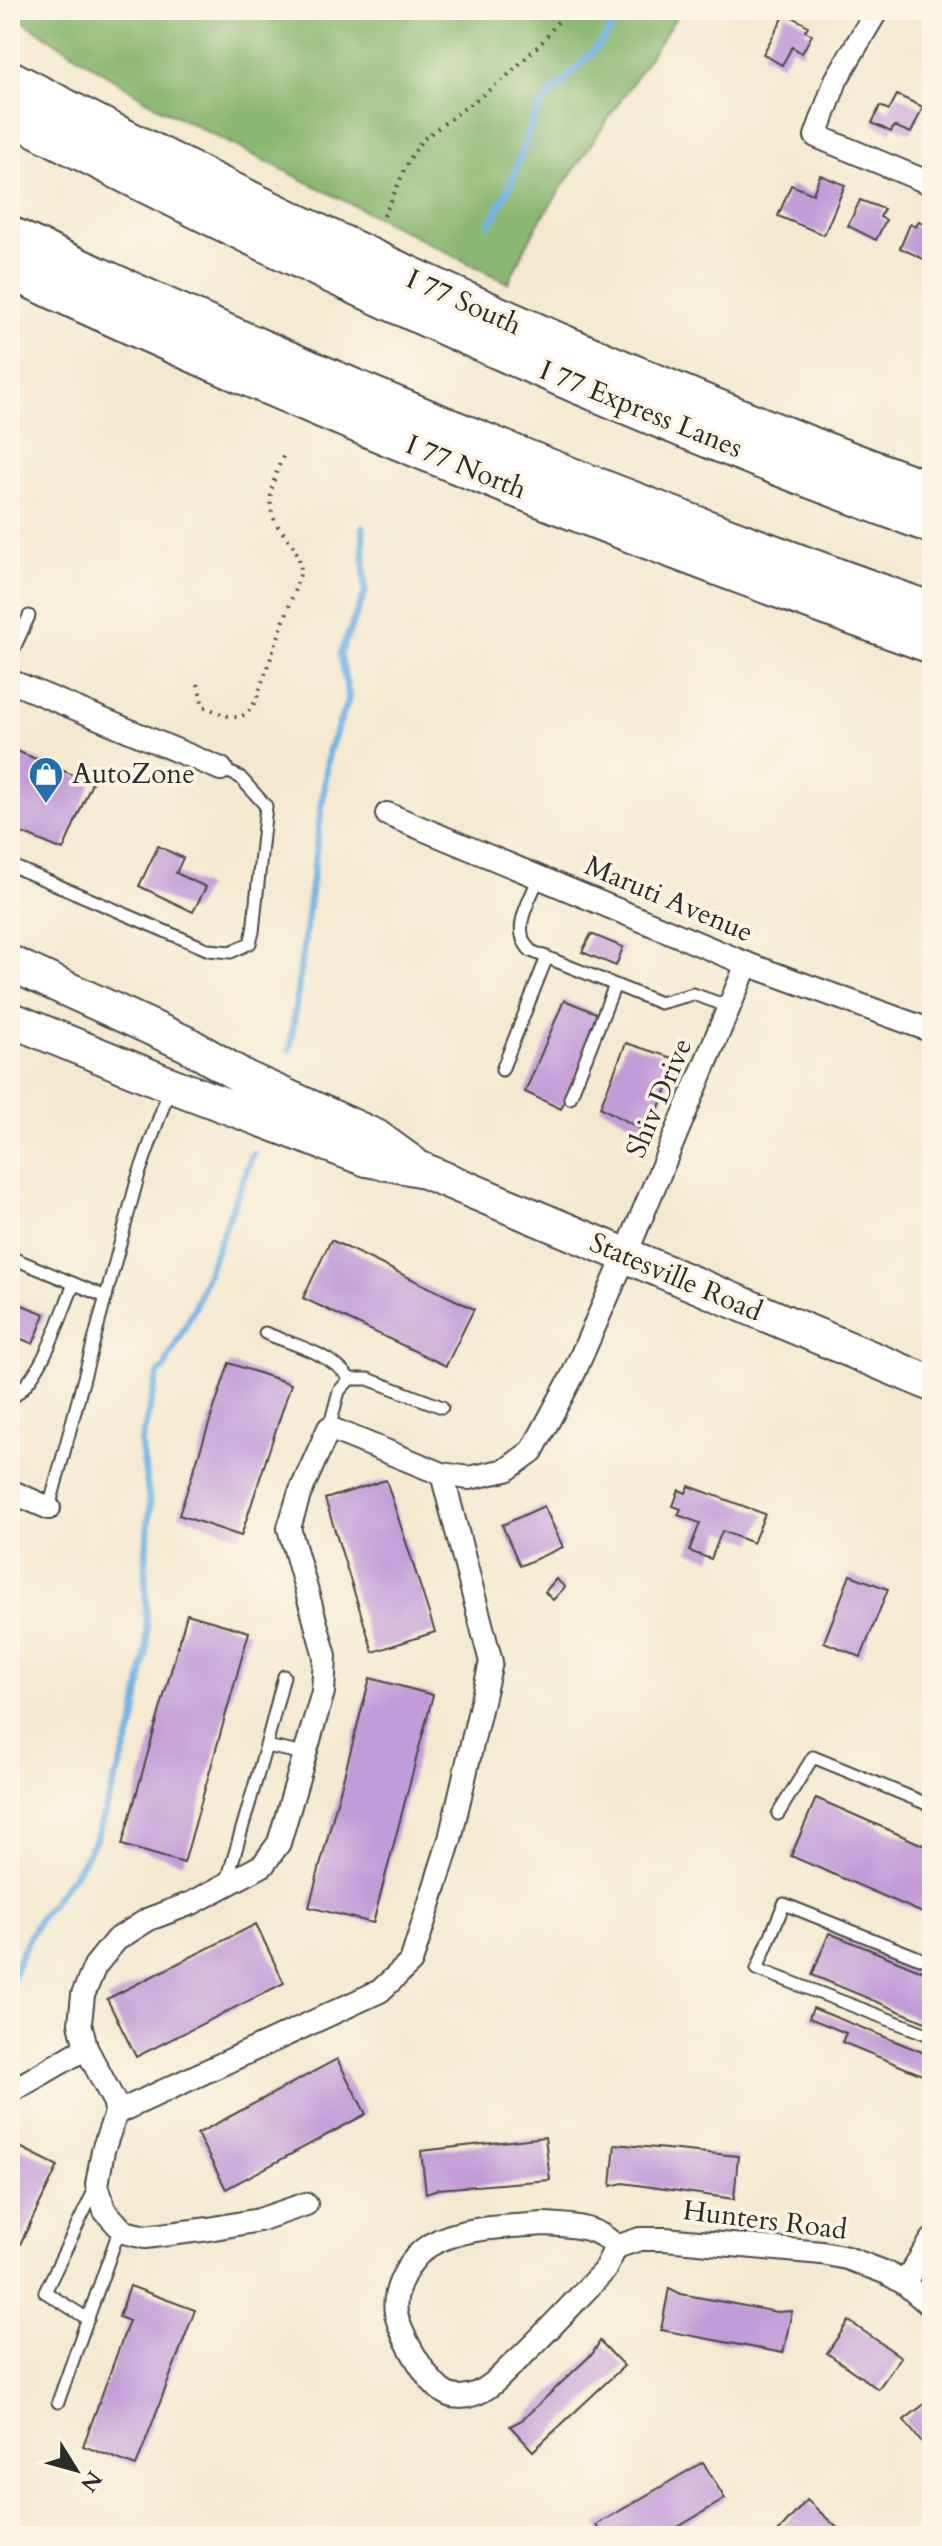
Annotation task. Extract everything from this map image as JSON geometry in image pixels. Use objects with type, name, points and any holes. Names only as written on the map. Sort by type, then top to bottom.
[{"type":"highway","points":[[10,61],[203,180]]},
{"type":"highway","name":"I 77 South","points":[[10,81],[203,180],[363,257],[572,350],[932,493]]},
{"type":"highway","name":"I 77 Express Lanes","points":[[10,113],[204,212],[435,321],[674,424],[932,523]]},
{"type":"highway","points":[[10,237],[235,339],[533,464],[684,523],[932,613]]},
{"type":"highway","name":"I 77 North","points":[[10,268],[223,365],[522,491],[932,643]]},
{"type":"highway","points":[[10,292],[223,365]]},
{"type":"main road","name":"Statesville Road","points":[[10,963],[187,1044],[245,1078],[376,1137],[420,1169]]},
{"type":"main road","name":"Statesville Road","points":[[10,1019],[171,1085],[367,1159],[420,1169],[932,1384]]},
{"type":"street","points":[[877,10],[847,59],[821,115],[816,136],[932,184]]},
{"type":"street","points":[[10,681],[221,769]]},
{"type":"street","name":"Maruti Avenue","points":[[387,814],[747,964],[932,1031]]},
{"type":"street","name":"Shiv Drive","points":[[442,1474],[469,1478],[506,1470],[532,1451],[573,1375],[747,964]]},
{"type":"street","points":[[116,2113],[380,1991],[411,1962],[450,1839],[491,1662],[442,1474],[329,1428],[299,1495],[289,1528],[325,1656],[323,1692],[279,1843],[263,1865],[192,1903],[149,1919],[116,1940],[95,1966],[83,1995],[80,2023],[86,2048],[110,2091],[116,2113],[103,2150],[97,2185],[105,2211],[124,2232],[145,2237],[259,2220],[306,2204]]},
{"type":"street","points":[[10,1491],[49,1508]]},
{"type":"street","points":[[10,2092],[86,2048]]},
{"type":"street","points":[[544,2224],[587,2228],[601,2233],[616,2247],[604,2271],[529,2350],[487,2388],[475,2394],[454,2397],[443,2392],[424,2371],[396,2315],[400,2285],[408,2268],[429,2245],[449,2237],[481,2230],[544,2224]]},
{"type":"street","name":"Hunters Road","points":[[616,2247],[640,2239],[665,2239],[822,2253],[864,2263],[904,2283],[932,2307]]},
{"type":"street","points":[[904,2283],[932,2240]]},
{"type":"lane","points":[[10,657],[29,616]]},
{"type":"lane","points":[[10,865],[209,950],[231,952],[250,943],[253,932],[266,806],[240,777],[221,769]]},
{"type":"lane","points":[[539,877],[520,928],[520,936],[531,951],[660,1003],[693,994],[730,1007]]},
{"type":"lane","points":[[502,1070],[547,957]]},
{"type":"lane","points":[[570,1098],[615,985]]},
{"type":"lane","points":[[49,1508],[138,1177],[171,1085]]},
{"type":"lane","points":[[10,1257],[106,1297]]},
{"type":"lane","points":[[10,1399],[26,1387],[37,1370],[74,1284]]},
{"type":"lane","points":[[265,1333],[326,1358],[340,1366],[350,1379]]},
{"type":"lane","points":[[329,1428],[339,1391],[350,1379],[368,1379],[442,1407]]},
{"type":"lane","points":[[226,1885],[284,1676]]},
{"type":"lane","points":[[266,1746],[305,1754]]},
{"type":"lane","points":[[778,1814],[813,1757],[932,1806]]},
{"type":"lane","points":[[932,1963],[784,1904],[757,1969],[932,2036]]},
{"type":"lane","points":[[88,2319],[45,2292],[97,2185]]},
{"type":"lane","points":[[58,2402],[120,2228]]},
{"type":"path","points":[[384,216],[409,160],[422,140],[505,78],[543,41],[567,10]]},
{"type":"path","points":[[198,684],[203,706],[231,717],[242,717],[251,710],[294,598],[301,572],[300,556],[275,521],[270,506],[270,490],[285,451]]},
{"type":"path","points":[[10,1066],[15,1054]]},
{"type":"green space","points":[[10,10],[681,10],[537,225],[508,283],[156,106],[10,13]]},
{"type":"building","points":[[786,13],[808,26],[805,31],[812,35],[802,53],[792,47],[782,65],[763,54]]},
{"type":"building","points":[[897,95],[923,107],[911,133],[894,126],[891,132],[872,123],[880,106],[889,110]]},
{"type":"building","points":[[820,175],[845,185],[824,235],[778,216],[791,185],[813,194]]},
{"type":"building","points":[[860,200],[884,209],[880,217],[886,220],[876,240],[848,226]]},
{"type":"building","points":[[919,221],[932,227],[932,263],[900,248],[910,224],[916,227]]},
{"type":"building","name":"AutoZone","points":[[10,748],[92,783],[63,850],[10,828]]},
{"type":"building","points":[[158,846],[183,858],[176,873],[206,887],[193,912],[139,886]]},
{"type":"building","points":[[591,934],[623,947],[616,966],[582,952]]},
{"type":"building","points":[[564,1000],[601,1015],[561,1109],[525,1092]]},
{"type":"building","points":[[626,1043],[679,1060],[648,1133],[600,1107]]},
{"type":"building","points":[[331,1240],[474,1309],[446,1366],[303,1298]]},
{"type":"building","points":[[12,1301],[45,1314],[33,1344],[10,1334]]},
{"type":"building","points":[[229,1363],[291,1384],[241,1536],[179,1515]]},
{"type":"building","points":[[386,1480],[435,1632],[373,1652],[325,1499]]},
{"type":"building","points":[[689,1486],[765,1514],[753,1543],[722,1531],[711,1559],[689,1551],[700,1523],[678,1515],[681,1509],[673,1506],[679,1490],[686,1493]]},
{"type":"building","points":[[544,1506],[563,1547],[520,1566],[502,1525]]},
{"type":"building","points":[[850,1575],[888,1589],[861,1657],[824,1642]]},
{"type":"building","points":[[556,1579],[565,1587],[553,1600],[545,1592]]},
{"type":"building","points":[[187,1614],[249,1632],[184,1863],[122,1845]]},
{"type":"building","points":[[370,1678],[433,1695],[373,1923],[309,1907]]},
{"type":"building","points":[[816,1798],[932,1849],[932,1917],[791,1856]]},
{"type":"building","points":[[256,1924],[284,1983],[136,2057],[107,1999]]},
{"type":"building","points":[[829,1933],[932,1975],[932,2004],[925,2022],[812,1975]]},
{"type":"building","points":[[813,2008],[932,2056],[932,2079],[842,2042],[846,2033],[809,2018]]},
{"type":"building","points":[[337,2059],[366,2114],[226,2189],[197,2134]]},
{"type":"building","points":[[545,2137],[550,2180],[438,2189],[426,2193],[421,2151]]},
{"type":"building","points":[[10,2142],[58,2166],[10,2265]]},
{"type":"building","points":[[615,2144],[738,2156],[734,2199],[623,2183],[611,2186]]},
{"type":"building","points":[[130,2286],[195,2310],[136,2466],[83,2446],[129,2321],[119,2317]]},
{"type":"building","points":[[669,2288],[681,2294],[777,2312],[792,2311],[783,2353],[661,2330]]},
{"type":"building","points":[[849,2321],[901,2357],[878,2389],[827,2353]]},
{"type":"building","points":[[600,2341],[624,2366],[533,2451],[510,2426],[522,2420],[593,2353]]},
{"type":"building","points":[[932,2398],[932,2456],[904,2420]]},
{"type":"building","points":[[703,2462],[725,2499],[663,2536],[602,2536],[596,2525]]},
{"type":"building","points":[[807,2500],[846,2536],[786,2536],[778,2532]]},
{"type":"waterway","points":[[490,224],[509,188],[532,121],[547,98],[600,44],[627,10]]},
{"type":"waterway","points":[[290,1049],[329,750],[349,698],[340,654],[365,593],[363,527]]},
{"type":"waterway","points":[[10,1984],[38,1921],[80,1866],[96,1838],[134,1724],[147,1646],[145,1569],[150,1506],[141,1443],[158,1374],[194,1309],[253,1153]]},
{"type":"place","name":"AutoZone","points":[[46,805]]}]
